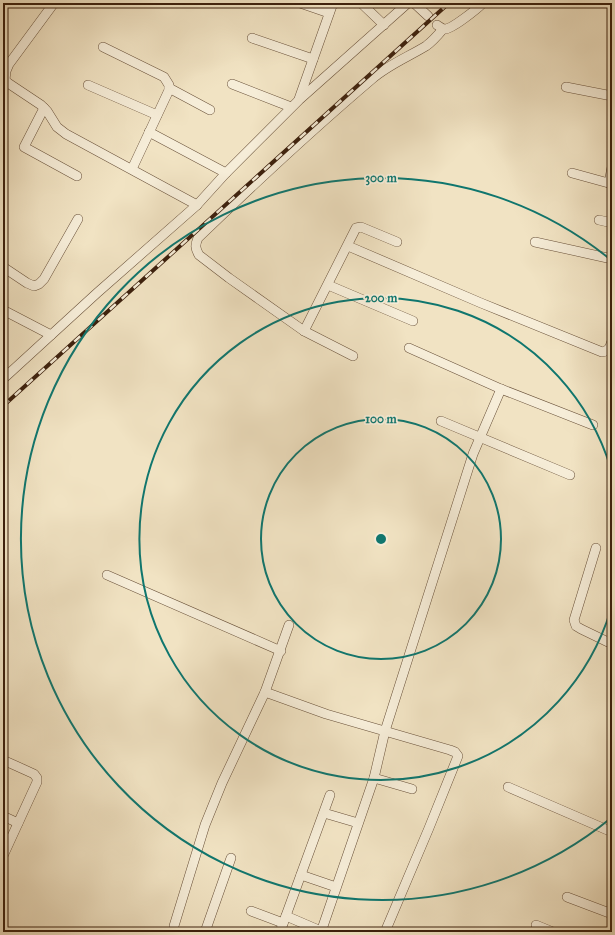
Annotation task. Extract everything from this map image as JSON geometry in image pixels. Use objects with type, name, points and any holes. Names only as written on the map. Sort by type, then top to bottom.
[{"type":"street","points":[[54,3],[9,64],[4,76],[8,83],[41,105],[57,127],[197,205]]},
{"type":"street","points":[[300,3],[329,14]]},
{"type":"street","points":[[299,100],[333,3]]},
{"type":"street","points":[[361,3],[384,25]]},
{"type":"street","points":[[3,379],[97,292],[197,205],[226,173],[299,100],[408,3]]},
{"type":"street","points":[[414,3],[428,16]]},
{"type":"street","points":[[353,356],[304,331],[229,278],[199,255],[196,248],[198,238],[314,129],[367,83],[390,66],[427,45],[440,27],[450,28],[475,11],[483,3]]},
{"type":"street","points":[[252,38],[313,59]]},
{"type":"street","points":[[103,48],[164,77],[169,88],[132,169]]},
{"type":"street","points":[[88,84],[157,115]]},
{"type":"street","points":[[232,84],[292,108]]},
{"type":"street","points":[[169,88],[210,110]]},
{"type":"street","points":[[566,88],[612,96]]},
{"type":"street","points":[[44,108],[24,147],[77,176]]},
{"type":"street","points":[[149,132],[226,173]]},
{"type":"street","points":[[572,173],[610,184],[612,167]]},
{"type":"street","points":[[3,267],[27,283],[34,286],[39,284],[48,273],[78,220]]},
{"type":"street","points":[[599,220],[612,223]]},
{"type":"street","points":[[304,331],[356,228],[358,227],[397,242]]},
{"type":"street","points":[[535,242],[612,259]]},
{"type":"street","points":[[348,246],[481,303],[602,352],[609,349],[612,341]]},
{"type":"street","points":[[328,286],[413,321]]},
{"type":"street","points":[[3,310],[51,335]]},
{"type":"street","points":[[409,348],[501,389],[593,425]]},
{"type":"street","points":[[251,911],[283,924],[321,931],[374,778],[385,731],[473,454],[501,389]]},
{"type":"street","points":[[441,421],[480,436],[570,475]]},
{"type":"street","points":[[596,548],[574,620],[576,626],[612,644]]},
{"type":"street","points":[[107,575],[281,651]]},
{"type":"street","points":[[174,932],[174,926],[205,825],[222,783],[265,692],[281,651],[289,625]]},
{"type":"street","points":[[265,692],[326,714],[450,750],[455,752],[458,756],[385,932]]},
{"type":"street","points":[[3,760],[34,774],[37,778],[37,782],[3,856]]},
{"type":"street","points":[[374,778],[412,789]]},
{"type":"street","points":[[508,787],[612,832]]},
{"type":"street","points":[[283,924],[330,795]]},
{"type":"street","points":[[324,813],[358,823]]},
{"type":"street","points":[[3,816],[18,823]]},
{"type":"street","points":[[205,932],[231,858]]},
{"type":"street","points":[[301,874],[336,887]]},
{"type":"street","points":[[567,897],[612,914]]},
{"type":"street","points":[[536,925],[553,932]]},
{"type":"railway","points":[[3,406],[449,3]]}]
